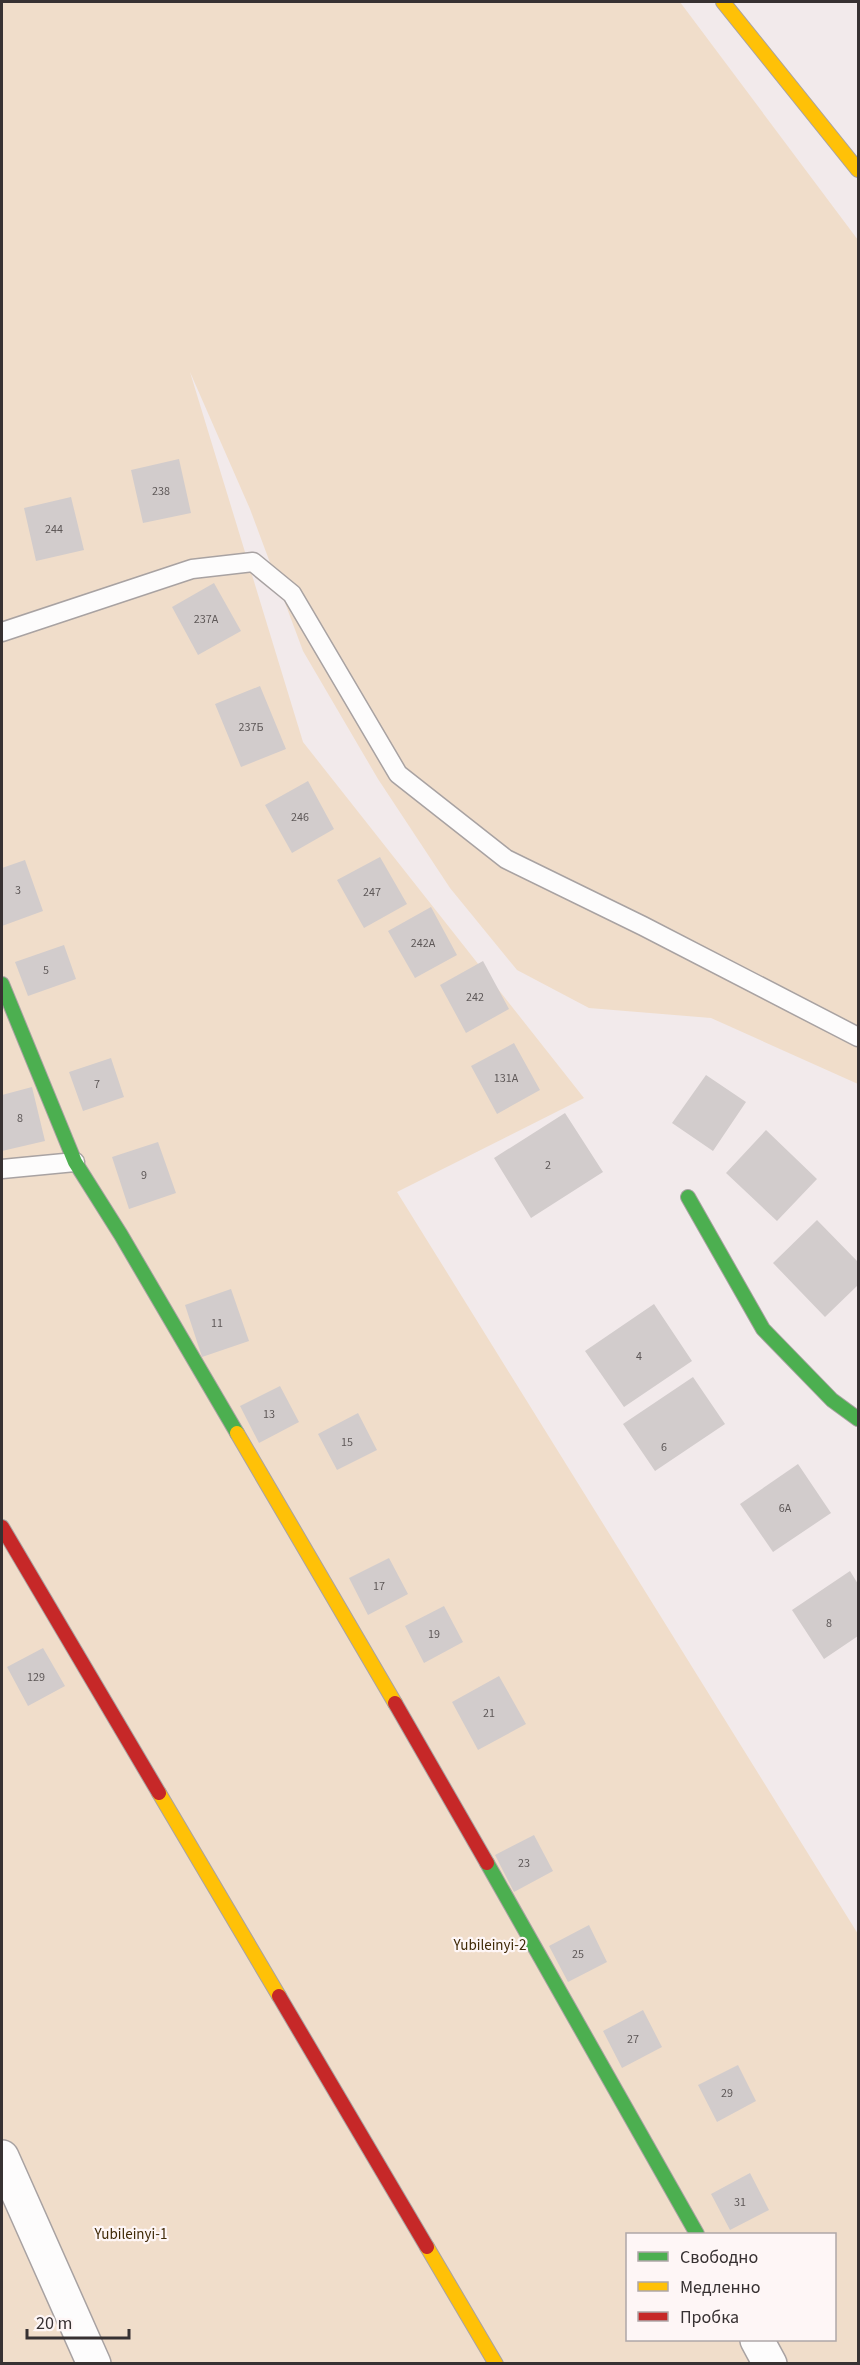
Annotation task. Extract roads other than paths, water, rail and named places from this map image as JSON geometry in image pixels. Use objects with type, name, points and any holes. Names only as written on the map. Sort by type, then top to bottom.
[{"type":"street","points":[[723,2],[858,170]]},
{"type":"street","points":[[2,984],[75,1162],[121,1235],[440,1780],[696,2233]]},
{"type":"street","points":[[688,1197],[763,1329],[832,1400],[858,1419]]},
{"type":"street","points":[[2,1527],[496,2364]]},
{"type":"street","points":[[2,2157],[94,2364]]},
{"type":"street","points":[[758,2341],[770,2364]]},
{"type":"lane","points":[[2,632],[192,569],[253,562],[292,594],[398,774],[506,860],[643,926],[858,1037]]},
{"type":"lane","points":[[2,1169],[75,1162]]},
{"type":"park label","name":"Yubileinyi-2","points":[[490,1945]]},
{"type":"park label","name":"Yubileinyi-1","points":[[131,2234]]}]
